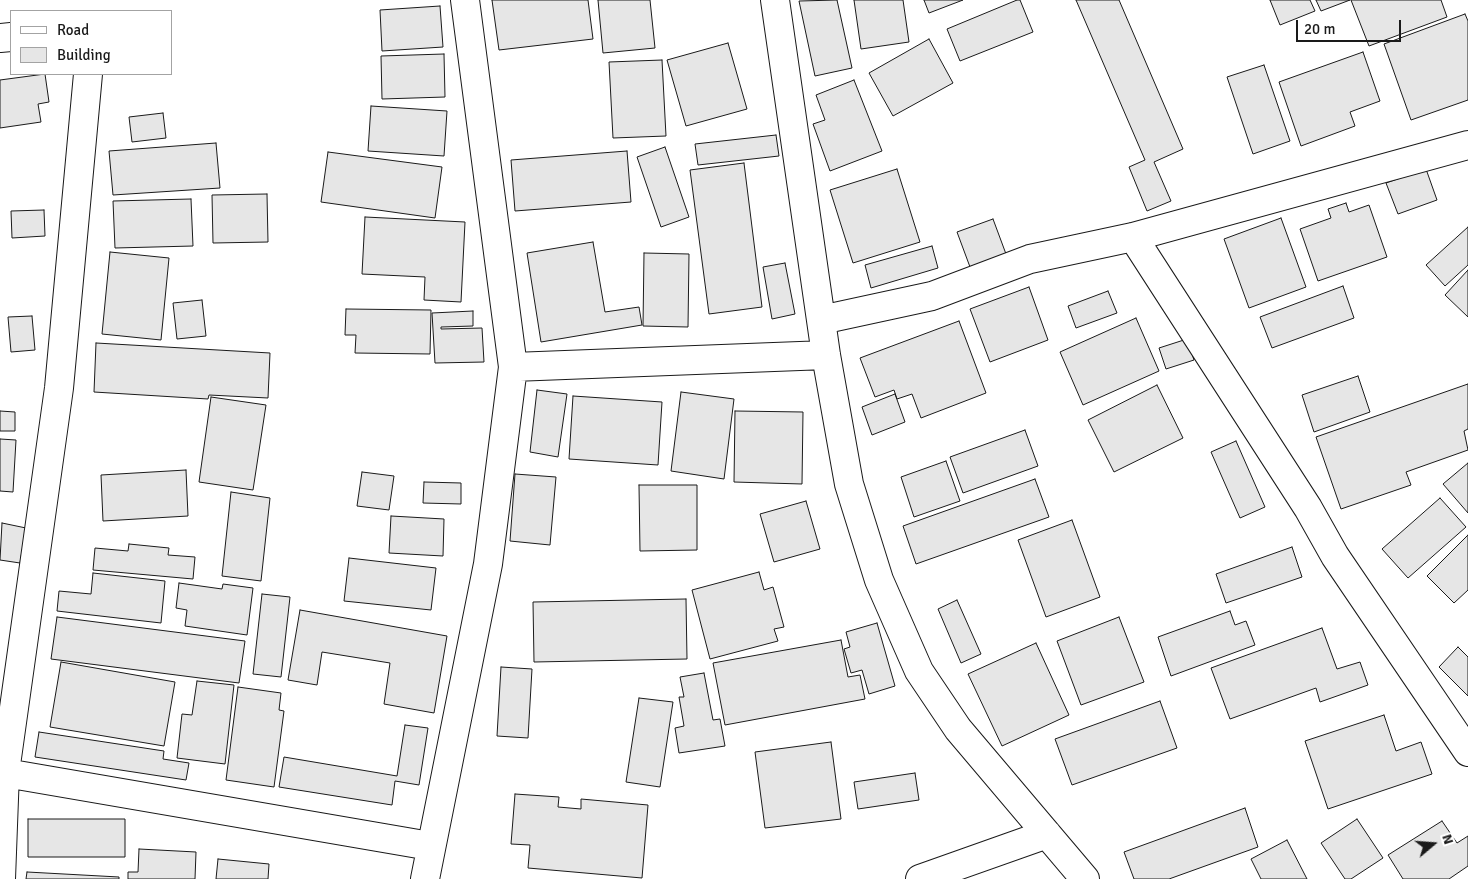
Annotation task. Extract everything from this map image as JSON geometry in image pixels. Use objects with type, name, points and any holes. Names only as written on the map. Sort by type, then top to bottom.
[{"type":"street","points":[[425,879],[430,846],[488,564],[513,367],[465,0]]},
{"type":"street","points":[[775,0],[826,355],[849,484],[879,580],[919,671],[958,728],[1085,879]]},
{"type":"street","points":[[1,879],[2,772],[59,388],[88,75]]},
{"type":"street","points":[[821,320],[932,296],[1030,259],[1133,237],[1468,145]]},
{"type":"street","points":[[1133,237],[1308,508],[1335,556],[1468,752]]},
{"type":"street","points":[[513,367],[826,355]]},
{"type":"street","points":[[2,772],[430,846]]},
{"type":"street","points":[[920,879],[1047,834]]},
{"type":"building","points":[[492,0],[588,0],[593,39],[499,50]]},
{"type":"building","points":[[598,0],[650,0],[655,48],[603,53]]},
{"type":"building","points":[[837,0],[852,68],[815,76],[799,1]]},
{"type":"building","points":[[854,0],[903,0],[909,42],[861,49]]},
{"type":"building","points":[[924,0],[963,0],[929,13]]},
{"type":"building","points":[[1020,0],[1033,32],[960,61],[947,29]]},
{"type":"building","points":[[1076,0],[1119,0],[1183,149],[1154,162],[1171,201],[1147,211],[1129,167],[1145,160]]},
{"type":"building","points":[[1270,0],[1310,0],[1315,11],[1280,25]]},
{"type":"building","points":[[1316,0],[1350,0],[1321,11]]},
{"type":"building","points":[[1351,0],[1441,0],[1447,17],[1369,46]]},
{"type":"building","points":[[440,6],[443,47],[382,51],[380,10]]},
{"type":"building","points":[[1465,14],[1468,21],[1468,100],[1411,120],[1384,44]]},
{"type":"building","points":[[929,39],[953,83],[893,116],[869,73]]},
{"type":"building","points":[[728,43],[747,109],[686,126],[667,60]]},
{"type":"building","points":[[1363,52],[1380,101],[1350,112],[1355,126],[1301,146],[1279,82]]},
{"type":"building","points":[[444,54],[445,97],[382,99],[381,56]]},
{"type":"building","points":[[662,60],[666,136],[613,138],[609,62]]},
{"type":"building","points":[[1264,65],[1290,141],[1253,154],[1227,77]]},
{"type":"building","points":[[45,75],[49,102],[38,104],[41,122],[0,128],[0,80]]},
{"type":"building","points":[[854,80],[882,151],[830,171],[813,124],[825,120],[816,95]]},
{"type":"building","points":[[371,106],[447,111],[444,156],[368,151]]},
{"type":"building","points":[[163,113],[166,138],[132,142],[129,117]]},
{"type":"building","points":[[776,135],[779,156],[698,165],[695,144]]},
{"type":"building","points":[[216,143],[220,188],[113,195],[109,151]]},
{"type":"building","points":[[665,147],[689,217],[661,227],[637,157]]},
{"type":"building","points":[[627,151],[631,202],[515,211],[511,160]]},
{"type":"building","points":[[328,152],[442,167],[435,218],[321,202]]},
{"type":"building","points":[[744,163],[762,307],[709,314],[690,170]]},
{"type":"building","points":[[897,169],[920,242],[853,263],[830,190]]},
{"type":"building","points":[[1426,169],[1437,200],[1398,214],[1386,183]]},
{"type":"building","points":[[267,194],[268,242],[213,243],[212,195]]},
{"type":"building","points":[[191,199],[193,246],[115,248],[113,201]]},
{"type":"building","points":[[1346,203],[1349,212],[1369,205],[1387,257],[1318,281],[1300,229],[1331,218],[1328,209]]},
{"type":"building","points":[[44,210],[45,236],[12,238],[11,211]]},
{"type":"building","points":[[365,217],[465,222],[461,302],[424,300],[425,277],[362,274]]},
{"type":"building","points":[[1281,218],[1306,287],[1249,308],[1224,239]]},
{"type":"building","points":[[993,219],[1006,254],[970,267],[957,232]]},
{"type":"building","points":[[1468,227],[1468,265],[1445,286],[1426,265]]},
{"type":"building","points":[[593,242],[605,312],[639,307],[642,325],[541,342],[527,253]]},
{"type":"building","points":[[932,246],[938,268],[871,288],[865,265]]},
{"type":"building","points":[[110,252],[169,258],[161,340],[102,334]]},
{"type":"building","points":[[644,253],[689,254],[688,327],[643,326]]},
{"type":"building","points":[[785,263],[795,314],[772,319],[763,267]]},
{"type":"building","points":[[1468,270],[1468,317],[1445,295]]},
{"type":"building","points":[[1343,286],[1354,318],[1272,348],[1260,317]]},
{"type":"building","points":[[1029,287],[1048,340],[990,362],[970,309]]},
{"type":"building","points":[[1108,291],[1117,313],[1076,328],[1068,306]]},
{"type":"building","points":[[202,300],[206,336],[177,339],[173,303]]},
{"type":"building","points":[[346,309],[431,310],[430,354],[355,353],[356,335],[345,335]]},
{"type":"building","points":[[473,311],[473,326],[441,327],[441,329],[482,328],[484,362],[435,363],[432,313]]},
{"type":"building","points":[[32,316],[35,350],[11,352],[8,317]]},
{"type":"building","points":[[1136,318],[1159,371],[1083,405],[1060,352]]},
{"type":"building","points":[[959,321],[986,393],[921,418],[912,394],[897,399],[894,390],[875,397],[860,358]]},
{"type":"building","points":[[1187,339],[1194,360],[1166,369],[1159,348]]},
{"type":"building","points":[[96,343],[270,353],[268,398],[209,395],[208,399],[94,392]]},
{"type":"building","points":[[1358,376],[1370,412],[1314,432],[1302,395]]},
{"type":"building","points":[[1468,384],[1468,429],[1464,431],[1468,450],[1406,472],[1411,485],[1341,509],[1316,437]]},
{"type":"building","points":[[1157,385],[1183,438],[1114,472],[1088,420]]},
{"type":"building","points":[[537,390],[567,394],[558,457],[530,452]]},
{"type":"building","points":[[681,392],[734,399],[724,479],[671,471]]},
{"type":"building","points":[[895,394],[905,422],[872,435],[862,407]]},
{"type":"building","points":[[573,396],[662,402],[658,465],[569,459]]},
{"type":"building","points":[[211,397],[266,405],[253,490],[199,482]]},
{"type":"building","points":[[0,411],[15,412],[15,431],[0,431]]},
{"type":"building","points":[[735,411],[803,412],[802,484],[734,482]]},
{"type":"building","points":[[1025,430],[1038,466],[963,493],[950,457]]},
{"type":"building","points":[[0,439],[16,440],[13,492],[0,491]]},
{"type":"building","points":[[1236,441],[1265,507],[1240,518],[1211,452]]},
{"type":"building","points":[[946,461],[960,501],[914,517],[901,477]]},
{"type":"building","points":[[1468,463],[1468,513],[1443,484]]},
{"type":"building","points":[[186,470],[188,516],[103,521],[101,475]]},
{"type":"building","points":[[362,472],[394,476],[389,510],[357,506]]},
{"type":"building","points":[[515,474],[556,477],[550,545],[510,541]]},
{"type":"building","points":[[1035,479],[1049,517],[916,564],[903,526]]},
{"type":"building","points":[[424,482],[461,483],[461,504],[423,503]]},
{"type":"building","points":[[639,485],[697,485],[697,550],[640,551]]},
{"type":"building","points":[[231,492],[270,498],[261,581],[222,576]]},
{"type":"building","points":[[1440,498],[1466,527],[1408,578],[1382,549]]},
{"type":"building","points":[[806,501],[820,549],[774,562],[760,514]]},
{"type":"building","points":[[391,516],[444,519],[443,556],[389,553]]},
{"type":"building","points":[[1072,520],[1100,597],[1046,617],[1018,540]]},
{"type":"building","points":[[2,523],[26,528],[20,563],[0,560]]},
{"type":"building","points":[[1468,535],[1468,590],[1454,603],[1427,576]]},
{"type":"building","points":[[129,544],[169,548],[168,555],[195,557],[193,579],[93,570],[95,548],[128,551]]},
{"type":"building","points":[[1292,547],[1302,577],[1226,603],[1216,574]]},
{"type":"building","points":[[349,558],[436,568],[431,610],[344,601]]},
{"type":"building","points":[[759,572],[764,590],[773,587],[784,627],[774,629],[778,641],[710,659],[692,590]]},
{"type":"building","points":[[93,573],[165,581],[161,623],[57,611],[59,591],[91,594]]},
{"type":"building","points":[[179,583],[222,589],[223,584],[253,588],[247,635],[185,626],[187,610],[176,608]]},
{"type":"building","points":[[262,594],[290,597],[281,677],[253,674]]},
{"type":"building","points":[[686,599],[687,659],[534,662],[533,602]]},
{"type":"building","points":[[957,600],[981,654],[961,663],[938,609]]},
{"type":"building","points":[[300,610],[447,636],[434,713],[384,704],[390,663],[322,652],[317,685],[288,680]]},
{"type":"building","points":[[1230,611],[1235,625],[1246,621],[1255,645],[1171,676],[1158,637]]},
{"type":"building","points":[[57,617],[245,641],[239,683],[51,659]]},
{"type":"building","points":[[1119,617],[1144,682],[1081,705],[1057,641]]},
{"type":"building","points":[[877,623],[895,686],[869,694],[862,670],[851,673],[844,649],[850,647],[846,632]]},
{"type":"building","points":[[1322,628],[1337,669],[1360,662],[1368,685],[1320,702],[1316,688],[1230,719],[1211,668]]},
{"type":"building","points":[[841,640],[848,677],[860,675],[865,699],[725,725],[713,663]]},
{"type":"building","points":[[1036,643],[1069,715],[1002,746],[968,674]]},
{"type":"building","points":[[1458,647],[1468,657],[1468,696],[1439,667]]},
{"type":"building","points":[[61,662],[175,682],[164,746],[50,727]]},
{"type":"building","points":[[501,667],[532,669],[528,738],[497,736]]},
{"type":"building","points":[[704,673],[713,720],[720,719],[725,746],[679,753],[675,728],[684,726],[679,697],[684,697],[680,677]]},
{"type":"building","points":[[197,681],[234,685],[225,764],[177,758],[182,714],[192,715]]},
{"type":"building","points":[[238,687],[281,693],[279,710],[284,711],[274,787],[226,780]]},
{"type":"building","points":[[639,698],[673,702],[660,787],[626,782]]},
{"type":"building","points":[[1160,701],[1177,748],[1072,785],[1055,739]]},
{"type":"building","points":[[1384,715],[1396,751],[1421,742],[1432,774],[1328,809],[1305,741]]},
{"type":"building","points":[[405,725],[428,728],[419,785],[395,781],[392,805],[279,787],[284,757],[397,776]]},
{"type":"building","points":[[39,732],[164,751],[163,759],[189,763],[186,780],[35,757]]},
{"type":"building","points":[[831,742],[841,819],[765,828],[755,752]]},
{"type":"building","points":[[915,773],[919,800],[858,809],[854,782]]},
{"type":"building","points":[[515,794],[559,797],[558,807],[581,809],[581,799],[648,805],[642,878],[528,868],[530,845],[511,844]]},
{"type":"building","points":[[1245,808],[1258,847],[1169,879],[1134,879],[1124,852]]},
{"type":"building","points":[[28,819],[125,819],[125,857],[28,857]]},
{"type":"building","points":[[1357,819],[1383,858],[1351,879],[1345,879],[1321,843]]},
{"type":"building","points":[[1442,821],[1457,843],[1468,836],[1468,866],[1449,879],[1403,879],[1388,855]]},
{"type":"building","points":[[1287,840],[1307,879],[1261,879],[1251,859]]},
{"type":"building","points":[[139,849],[196,852],[195,879],[128,879],[128,872],[138,872]]},
{"type":"building","points":[[218,859],[269,864],[268,879],[216,879]]},
{"type":"building","points":[[27,872],[119,877],[119,879],[26,879]]}]
